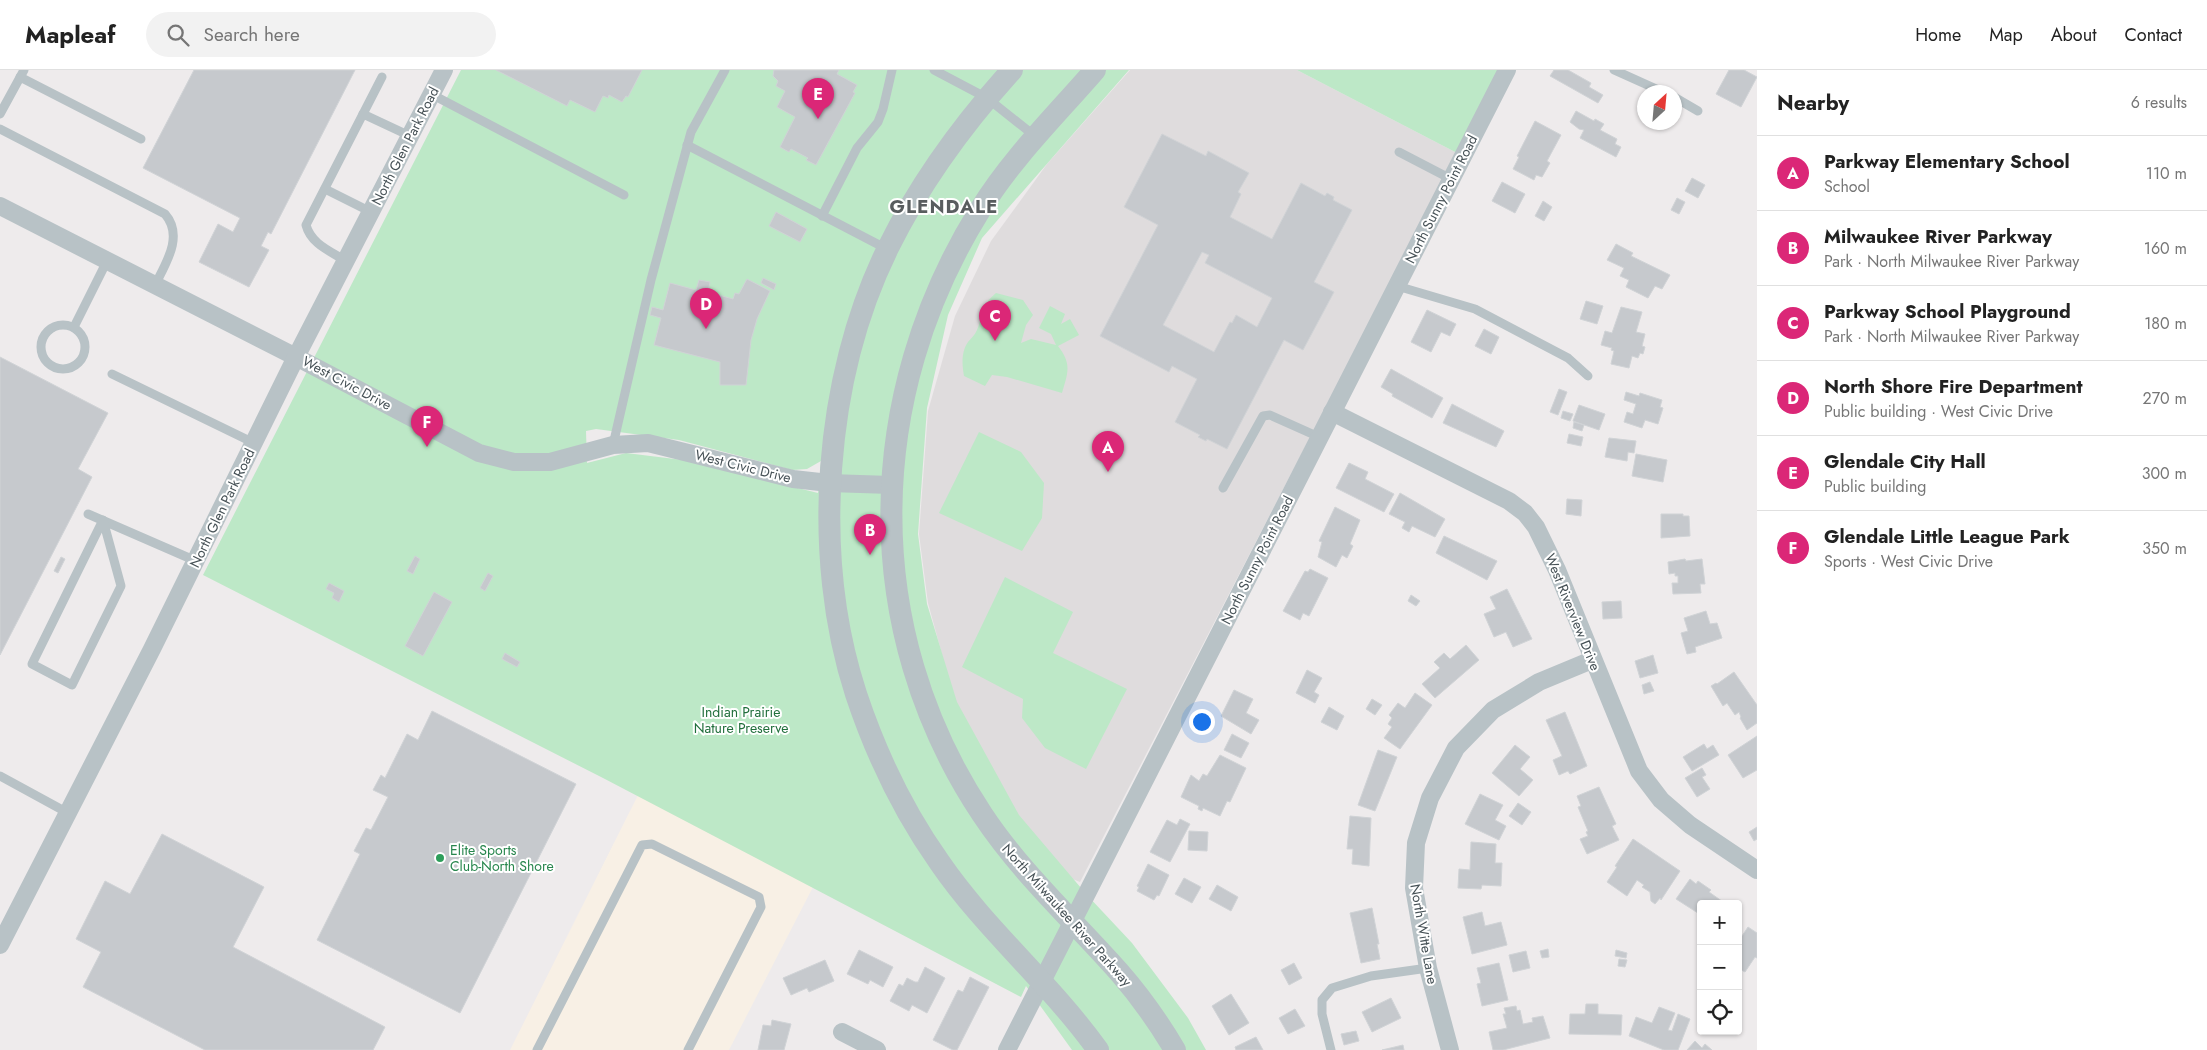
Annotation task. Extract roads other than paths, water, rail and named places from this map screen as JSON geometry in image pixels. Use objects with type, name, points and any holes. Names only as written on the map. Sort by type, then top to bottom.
[{"type":"street","name":"North Glen Park Road","points":[[0,945],[196,561],[296,357],[444,70]]},
{"type":"street","points":[[1012,70],[986,98],[942,158],[914,201],[888,249],[860,319],[848,360],[838,411],[829,483],[831,570],[840,631],[855,691],[873,741],[888,775],[940,864],[970,902],[1083,1029],[1098,1050]]},
{"type":"street","name":"North Milwaukee River Parkway","points":[[1095,70],[1020,155],[982,207],[956,252],[934,296],[920,334],[899,422],[891,485],[894,572],[901,617],[916,677],[936,729],[956,771],[1004,845],[1042,891],[1121,975],[1161,1026],[1175,1050]]},
{"type":"street","name":"North Sunny Point Road","points":[[1007,1050],[1507,70]]},
{"type":"street","name":"West Civic Drive","points":[[0,206],[479,453],[514,462],[550,462],[614,445],[648,443],[793,479],[829,483],[891,485]]},
{"type":"street","name":"West Riverview Drive","points":[[1332,412],[1509,501],[1525,513],[1536,527],[1557,570],[1638,771],[1661,800],[1690,825],[1757,870]]},
{"type":"street","name":"North Witte Lane","points":[[1450,1050],[1428,968],[1414,888],[1416,843],[1430,798],[1456,748],[1493,710],[1539,682],[1592,660]]},
{"type":"street","points":[[842,1032],[876,1050]]},
{"type":"lane","points":[[614,445],[651,280],[690,132],[725,70]]},
{"type":"lane","points":[[822,216],[857,148],[878,122],[892,70]]},
{"type":"lane","points":[[1614,70],[1647,85]]},
{"type":"lane","points":[[940,71],[986,98],[1036,137]]},
{"type":"lane","points":[[0,114],[22,74],[141,139]]},
{"type":"lane","points":[[346,261],[315,241],[309,234],[306,225],[382,77]]},
{"type":"lane","points":[[431,94],[624,196]]},
{"type":"lane","points":[[1682,102],[1698,111]]},
{"type":"lane","points":[[363,114],[410,136]]},
{"type":"lane","points":[[0,129],[165,214],[172,221],[174,236],[169,257],[155,285]]},
{"type":"lane","points":[[687,145],[888,249]]},
{"type":"lane","points":[[1398,152],[1451,180]]},
{"type":"lane","points":[[325,189],[371,212]]},
{"type":"lane","points":[[74,327],[108,261]]},
{"type":"lane","points":[[1396,286],[1475,309],[1568,358],[1588,376]]},
{"type":"lane","points":[[59,325],[74,327],[83,338],[85,345],[81,359],[70,368],[62,369],[49,364],[41,352],[42,337],[46,331],[59,325]]},
{"type":"lane","points":[[112,374],[254,443]]},
{"type":"lane","points":[[1223,488],[1263,416],[1270,415],[1319,437]]},
{"type":"lane","points":[[88,514],[196,561]]},
{"type":"lane","points":[[103,520],[121,586],[72,685],[32,664],[103,520]]},
{"type":"lane","points":[[0,776],[68,813]]},
{"type":"lane","points":[[538,1050],[642,845],[652,844],[759,897],[761,907],[688,1050]]},
{"type":"lane","points":[[1331,1050],[1322,1014],[1322,1000],[1332,988],[1371,976],[1428,968]]},
{"type":"place","name":"Glendale City Hall","points":[[818,119]]},
{"type":"place","name":"North Shore Fire Department","points":[[706,329]]},
{"type":"place","name":"Parkway School Playground","points":[[995,341]]},
{"type":"place","name":"Glendale Little League Park","points":[[427,447]]},
{"type":"place","name":"Parkway Elementary School","points":[[1108,472]]},
{"type":"place","name":"Milwaukee River Parkway","points":[[870,555]]},
{"type":"place","name":"Elite Sports Club-North Shore","points":[[440,858]]},
{"type":"district","name":"GLENDALE","points":[[944,206]]},
{"type":"park label","name":"Indian Prairie Nature Preserve","points":[[741,720]]}]
